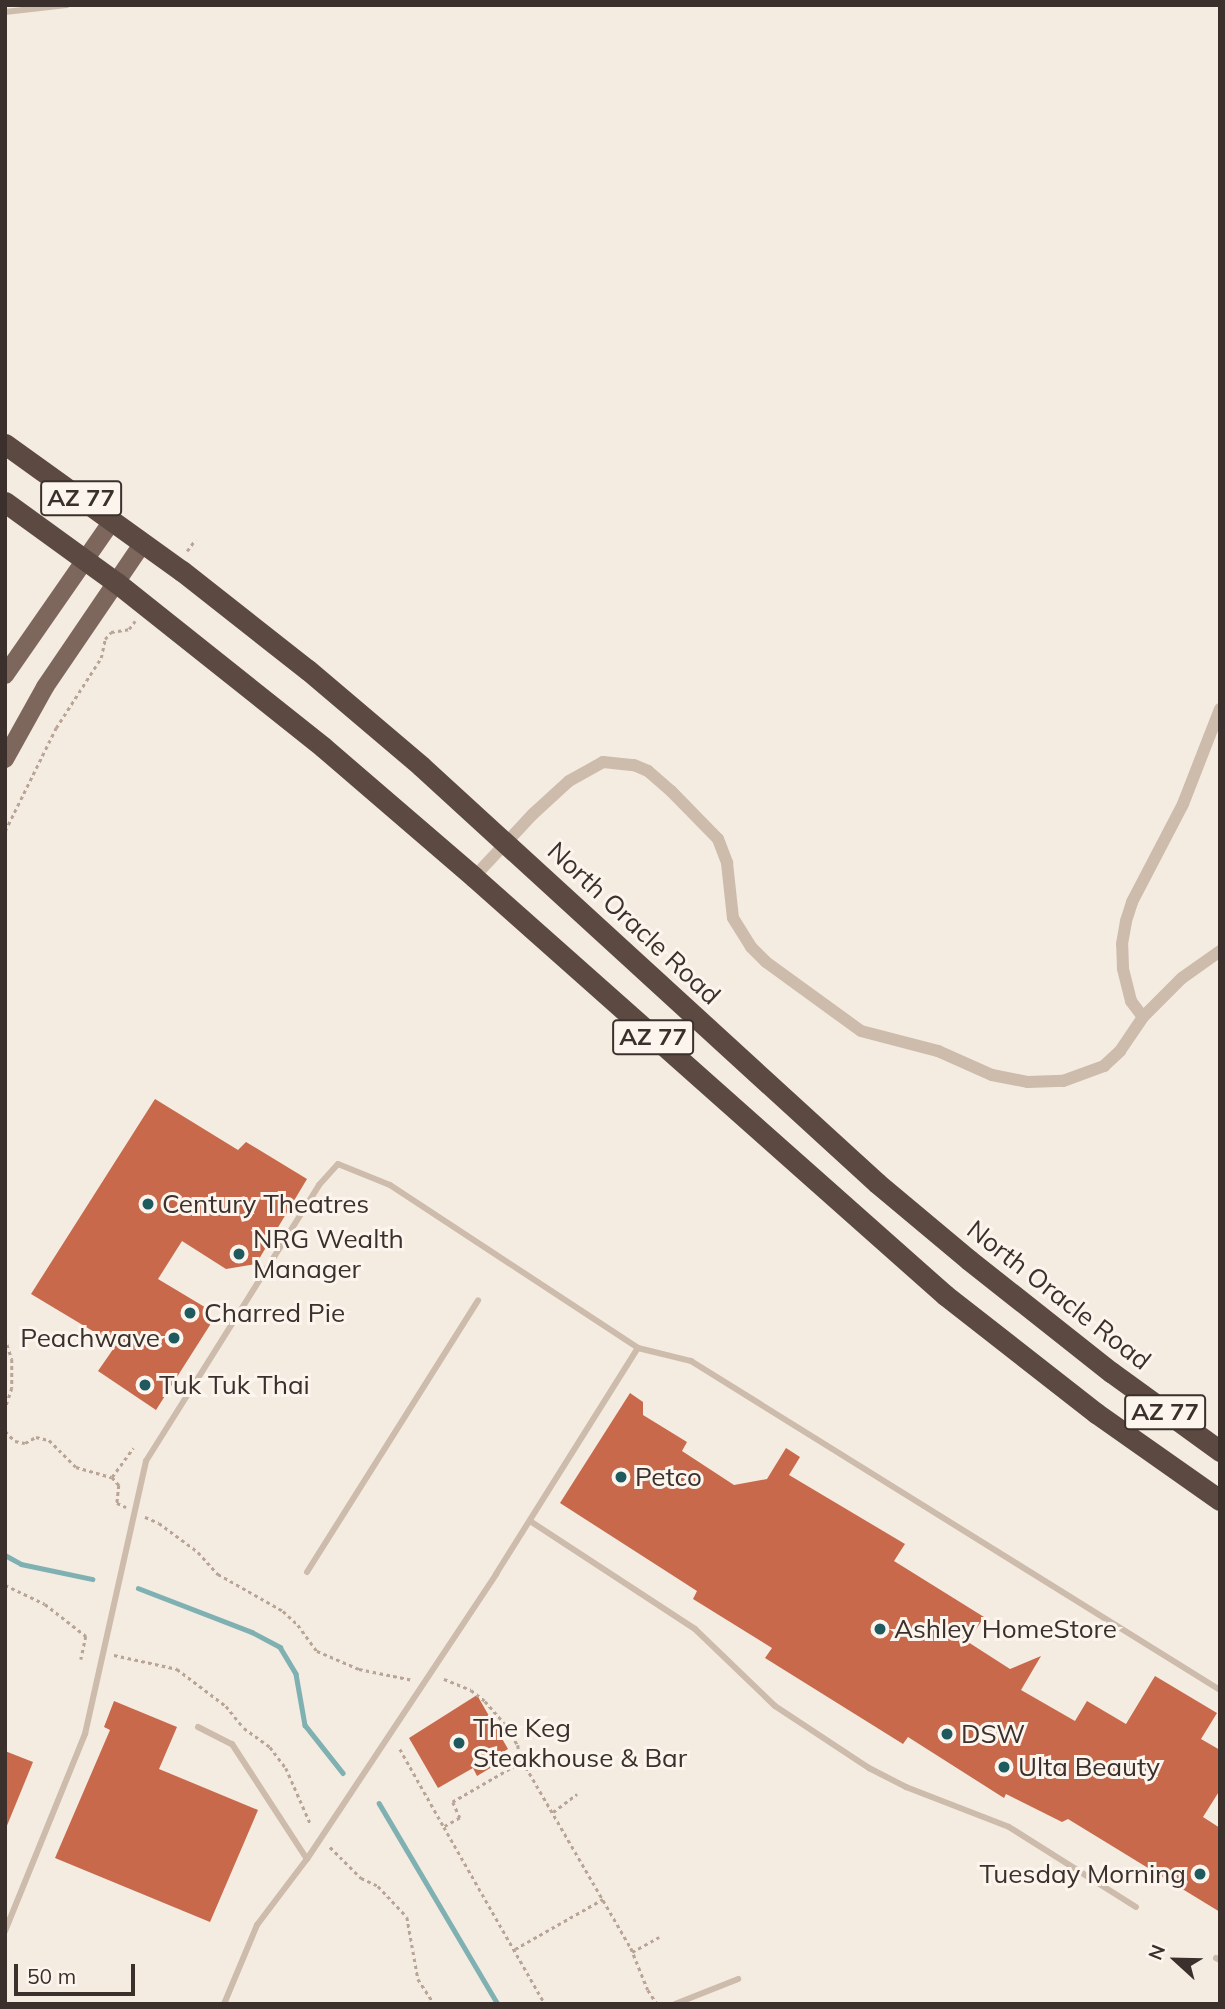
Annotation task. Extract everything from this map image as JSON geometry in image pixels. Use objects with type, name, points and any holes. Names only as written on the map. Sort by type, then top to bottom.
[{"type":"highway","name":"North Oracle Road","points":[[5,444],[182,570],[337,694],[506,844],[877,1183],[1100,1364],[1220,1451]]},
{"type":"highway","name":"AZ 77","points":[[5,502],[117,583],[323,747],[945,1294],[1096,1413],[1220,1500]]},
{"type":"main road","points":[[5,675],[112,521]]},
{"type":"main road","points":[[5,759],[45,687],[144,543]]},
{"type":"street","points":[[1143,1017],[1131,1001],[1122,968],[1126,921],[1132,902],[1183,804],[1220,709]]},
{"type":"street","points":[[474,877],[569,781],[603,762],[634,765],[648,771],[671,791],[718,839],[727,863],[733,918],[751,947],[861,1031],[938,1051],[992,1075],[1014,1081],[1047,1083],[1085,1075],[1104,1066],[1120,1051],[1143,1017],[1182,978],[1220,951]]},
{"type":"lane","points":[[5,12],[66,5]]},
{"type":"lane","points":[[5,1931],[85,1734],[146,1461],[319,1185],[338,1164],[390,1185],[638,1348],[691,1361],[1220,1690]]},
{"type":"lane","points":[[307,1572],[478,1300]]},
{"type":"lane","points":[[224,2004],[257,1925],[307,1859],[530,1521],[638,1348]]},
{"type":"lane","points":[[530,1521],[695,1629],[775,1706],[869,1768],[906,1787],[1009,1827],[1136,1907]]},
{"type":"lane","points":[[198,1727],[232,1744],[307,1859]]},
{"type":"lane","points":[[675,2004],[738,1979]]},
{"type":"path","points":[[184,555],[195,540]]},
{"type":"path","points":[[5,831],[56,728],[101,658],[105,639],[111,632],[131,626]]},
{"type":"path","points":[[5,1338],[12,1359],[12,1388],[5,1409]]},
{"type":"path","points":[[5,1431],[15,1441],[25,1443],[36,1437],[49,1440],[76,1467],[112,1477],[118,1485],[117,1503],[135,1511],[144,1510],[143,1516],[159,1523],[198,1552],[218,1574],[283,1611],[298,1625],[317,1651],[359,1669],[413,1679]]},
{"type":"path","points":[[112,1477],[133,1448]]},
{"type":"path","points":[[5,1585],[45,1604],[86,1636],[81,1659]]},
{"type":"path","points":[[112,1655],[177,1669],[226,1706],[244,1728],[270,1747],[286,1768],[311,1825]]},
{"type":"path","points":[[444,1679],[464,1686],[485,1701],[518,1745],[523,1762],[603,1899],[657,2004]]},
{"type":"path","points":[[400,1749],[545,2004]]},
{"type":"path","points":[[444,1827],[460,1818],[453,1802],[523,1762]]},
{"type":"path","points":[[553,1812],[577,1794]]},
{"type":"path","points":[[330,1847],[361,1878],[379,1886],[407,1917],[418,1979],[434,2004]]},
{"type":"path","points":[[515,1949],[603,1899]]},
{"type":"path","points":[[632,1952],[659,1937]]},
{"type":"building","points":[[155,1099],[238,1150],[246,1142],[307,1179],[256,1264],[226,1269],[182,1241],[158,1279],[208,1309],[210,1325],[156,1410],[98,1371],[116,1345],[31,1294]]},
{"type":"building","points":[[630,1393],[643,1402],[643,1415],[687,1442],[682,1451],[734,1485],[767,1479],[786,1448],[800,1457],[789,1475],[905,1544],[894,1561],[984,1617],[968,1642],[1010,1669],[1041,1656],[1021,1690],[1075,1721],[1087,1701],[1126,1724],[1155,1676],[1217,1713],[1201,1739],[1220,1750],[1220,1790],[1203,1817],[1220,1828],[1220,1912],[1068,1819],[1062,1822],[1006,1794],[1004,1798],[908,1737],[903,1744],[765,1658],[772,1648],[693,1599],[697,1591],[560,1503]]},
{"type":"building","name":"The Keg Steakhouse & Bar","points":[[477,1695],[508,1749],[493,1758],[497,1764],[477,1776],[473,1768],[438,1788],[409,1738]]},
{"type":"building","points":[[114,1701],[177,1727],[159,1769],[258,1810],[210,1922],[55,1858],[110,1730],[104,1727]]},
{"type":"building","points":[[5,1751],[33,1762],[6,1828],[5,1828]]},
{"type":"waterway","points":[[5,1555],[21,1564],[92,1579]]},
{"type":"waterway","points":[[138,1588],[252,1632],[280,1647],[296,1674],[305,1725],[343,1773]]},
{"type":"waterway","points":[[379,1803],[498,2004]]},
{"type":"place","name":"Century Theatres","points":[[148,1204]]},
{"type":"place","name":"NRG Wealth Manager","points":[[239,1254]]},
{"type":"place","name":"Charred Pie","points":[[190,1313]]},
{"type":"place","name":"Peachwave","points":[[174,1338]]},
{"type":"place","name":"Tuk Tuk Thai","points":[[145,1385]]},
{"type":"place","name":"Petco","points":[[621,1477]]},
{"type":"place","name":"Ashley HomeStore","points":[[880,1629]]},
{"type":"place","name":"DSW","points":[[947,1734]]},
{"type":"place","name":"The Keg Steakhouse & Bar","points":[[459,1743]]},
{"type":"place","name":"Ulta Beauty","points":[[1004,1767]]},
{"type":"place","name":"Tuesday Morning","points":[[1200,1874]]}]
